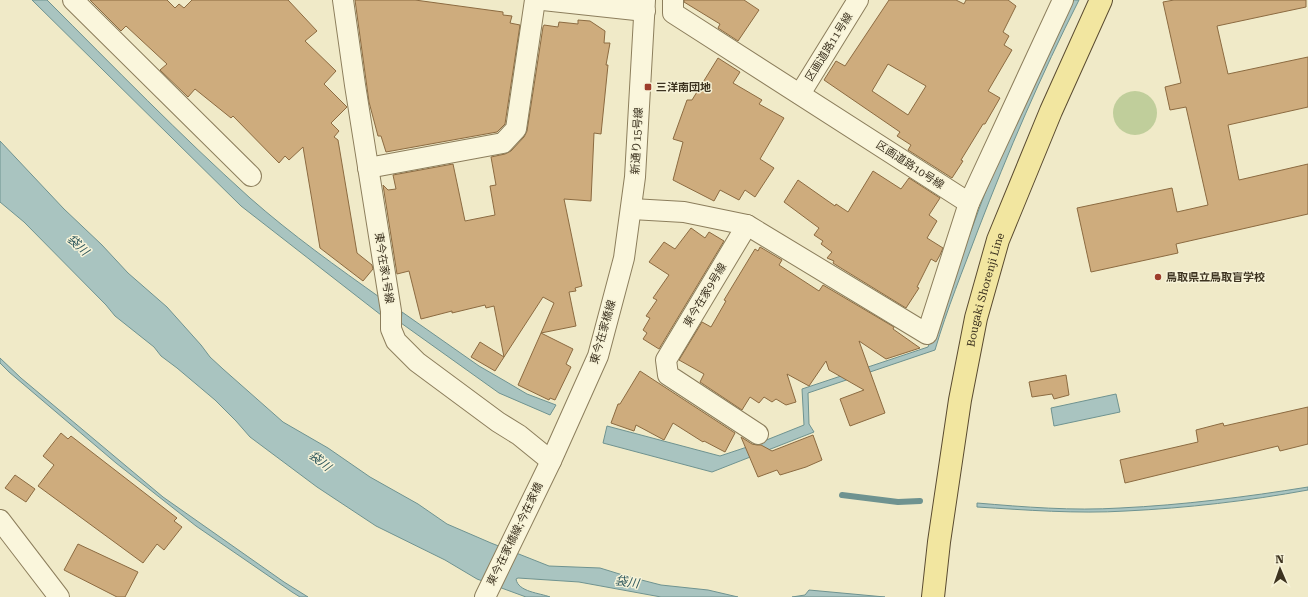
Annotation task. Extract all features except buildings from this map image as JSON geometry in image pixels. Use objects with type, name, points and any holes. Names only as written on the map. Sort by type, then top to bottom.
[{"type":"main road","name":"Bougaki Shorenji Line","points":[[933,597],[936,561],[960,400],[976,318],[998,240],[1051,111],[1101,0]]},
{"type":"street","points":[[73,0],[251,176]]},
{"type":"street","name":"東今在家1号線","points":[[343,0],[391,311],[391,329],[396,340],[417,362],[498,422],[519,435],[549,467]]},
{"type":"street","points":[[368,168],[503,143],[516,129],[535,0]]},
{"type":"street","points":[[544,0],[645,6]]},
{"type":"street","name":"区画道路10号線","points":[[673,0],[673,13],[969,203]]},
{"type":"street","name":"区画道路11号線","points":[[800,94],[858,0]]},
{"type":"street","points":[[632,209],[684,212],[747,225],[927,334],[969,203],[1063,0]]},
{"type":"street","name":"新通り15号線","points":[[632,209],[645,6]]},
{"type":"street","name":"東今在家橋線","points":[[549,467],[598,356],[624,258],[632,209]]},
{"type":"street","name":"東今在家9号線","points":[[747,225],[666,360],[668,375],[758,434]]},
{"type":"street","name":"東今在家橋線;今在家橋","points":[[485,597],[549,467]]},
{"type":"street","points":[[0,520],[59,597]]},
{"type":"green space","points":[[1135,91],[1147,95],[1153,101],[1157,113],[1153,125],[1147,131],[1135,135],[1123,131],[1117,125],[1113,113],[1117,101],[1123,95]]},
{"type":"water","points":[[32,0],[47,0],[173,125],[250,198],[298,238],[382,299],[381,315],[241,206]]},
{"type":"water","points":[[1073,0],[1079,0],[1038,85],[1001,172],[955,290],[935,350],[808,393],[809,424],[814,432],[712,472],[603,443],[607,426],[720,456],[759,443],[804,425],[802,389],[928,347],[985,193],[1031,85]]},
{"type":"water","name":"袋川","points":[[0,141],[64,209],[102,245],[128,273],[167,307],[210,357],[223,369],[283,422],[328,448],[370,477],[418,504],[447,524],[549,566],[600,568],[661,585],[708,590],[738,597],[661,597],[579,582],[518,578],[516,579],[521,587],[550,597],[526,597],[477,579],[445,560],[376,526],[317,487],[250,437],[215,400],[161,356],[154,347],[115,316],[24,222],[0,202]]},
{"type":"water","points":[[402,312],[479,366],[527,394],[556,405],[550,415],[499,393],[401,323]]},
{"type":"water","points":[[0,358],[21,378],[163,497],[284,582],[308,597],[300,597],[292,592],[196,526],[116,463],[9,372],[0,363]]},
{"type":"water","points":[[1116,394],[1120,412],[1054,426],[1051,408]]},
{"type":"water","points":[[1308,487],[1308,490],[1263,498],[1149,510],[1070,512],[977,507],[977,503],[1066,509],[1144,507],[1214,500]]},
{"type":"water","points":[[809,590],[885,597],[792,597],[805,595]]},
{"type":"waterway","points":[[842,495],[898,502],[920,501]]},
{"type":"place","name":"三洋南団地","points":[[648,87]]},
{"type":"place","name":"鳥取県立鳥取盲学校","points":[[1158,277]]}]
